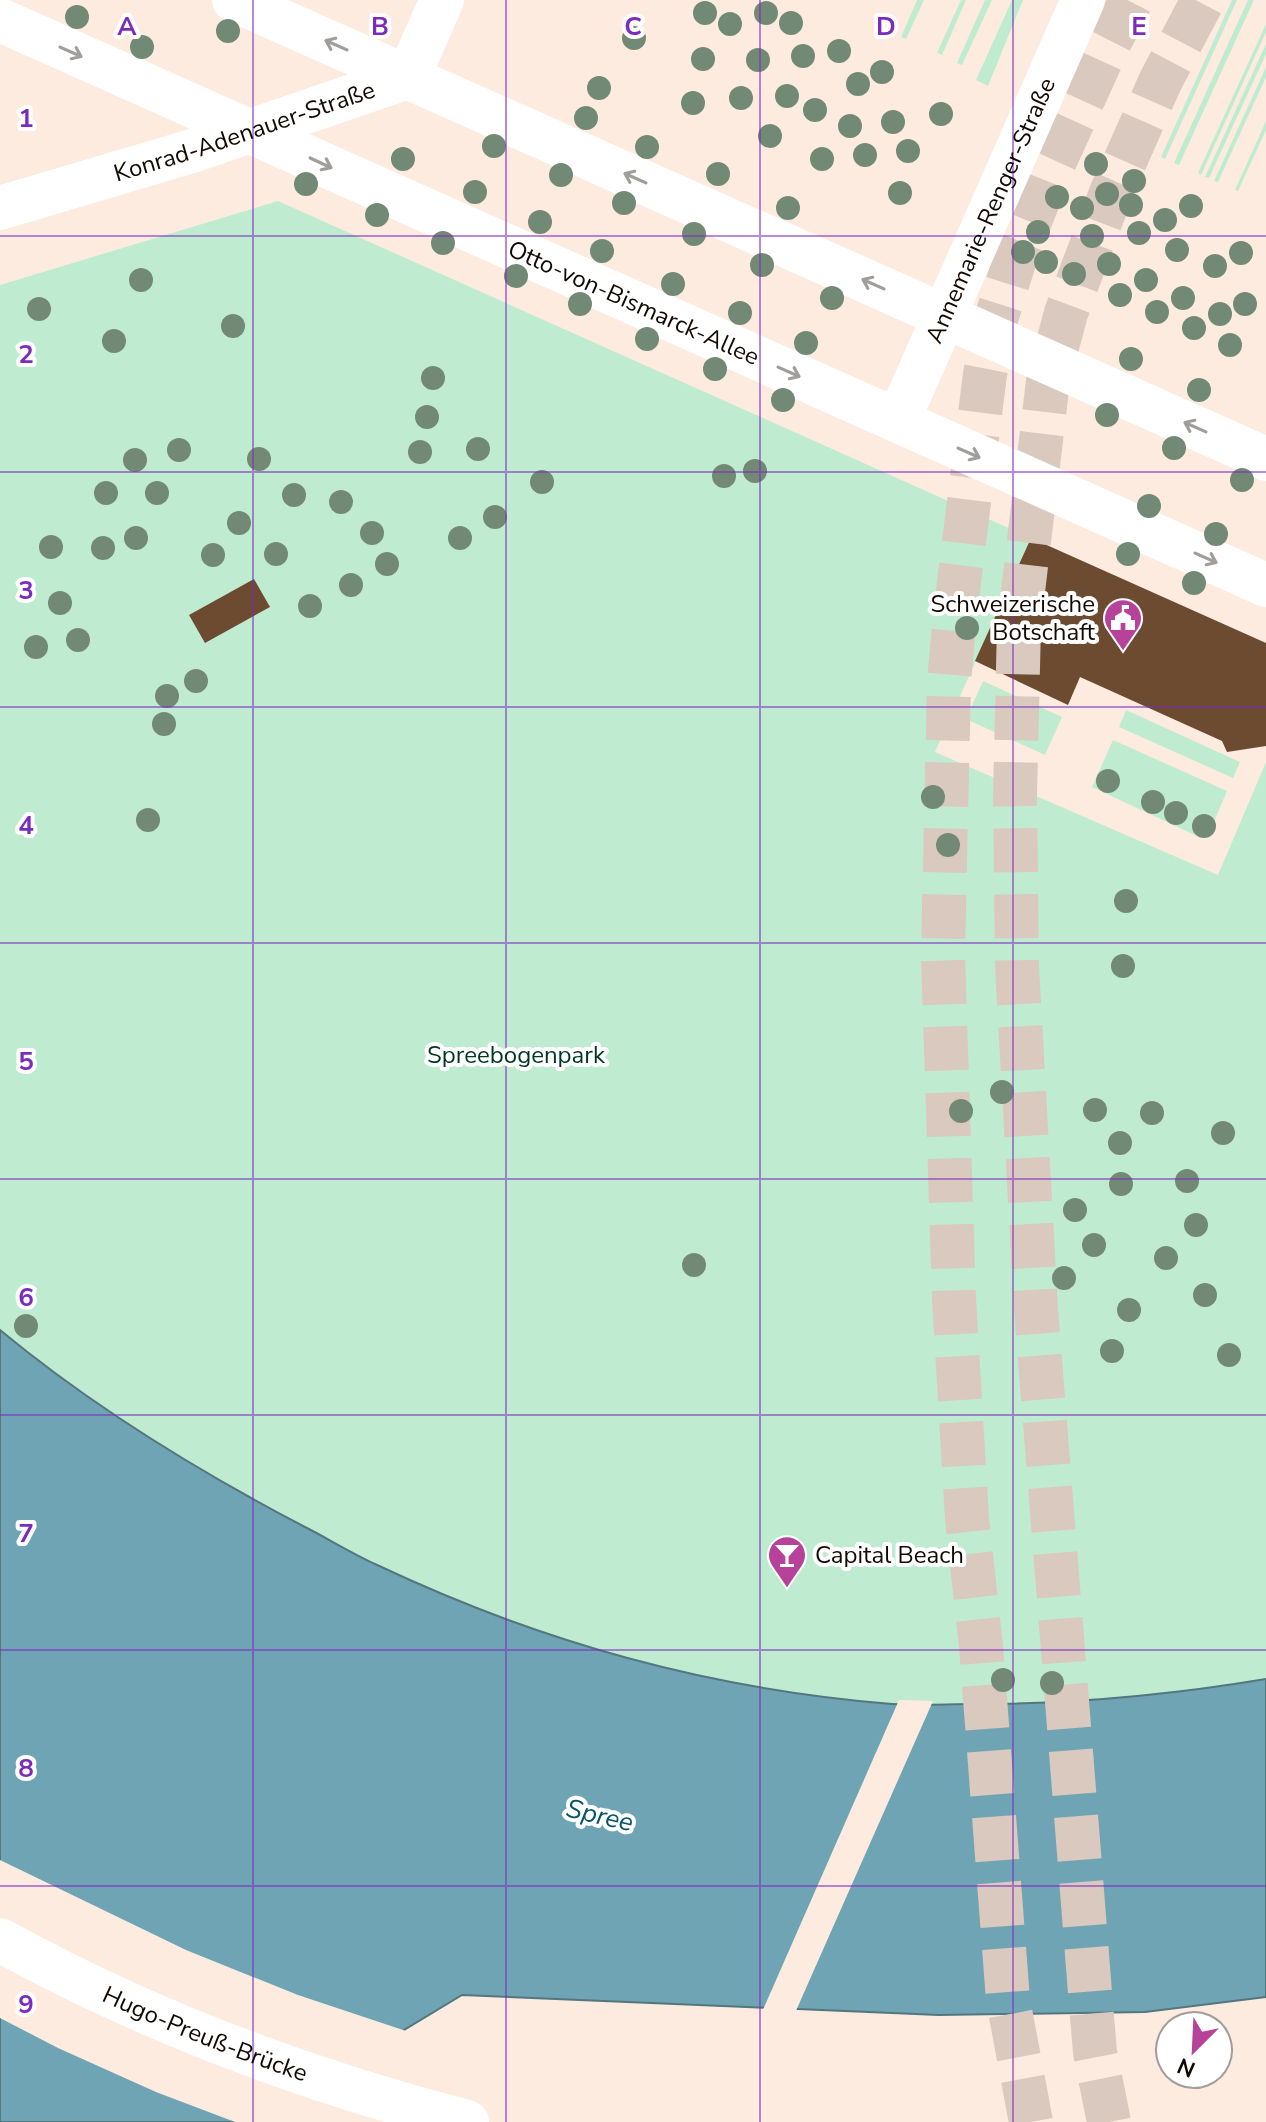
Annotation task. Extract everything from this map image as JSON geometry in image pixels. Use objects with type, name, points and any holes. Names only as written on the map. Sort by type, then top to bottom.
[{"type":"street","points":[[234,0],[1266,459]]},
{"type":"street","name":"Konrad-Adenauer-Straße","points":[[0,208],[192,151],[408,77],[442,0]]},
{"type":"street","name":"Annemarie-Renger-Straße","points":[[898,421],[1083,0]]},
{"type":"street","name":"Otto-von-Bismarck-Allee","points":[[0,20],[1266,585]]},
{"type":"street","name":"Hugo-Preuß-Brücke","points":[[0,1940],[110,1997],[201,2036],[270,2062],[467,2122]]},
{"type":"green space","points":[[917,0],[924,0],[906,39],[901,37]]},
{"type":"green space","points":[[961,0],[966,0],[942,55],[937,53]]},
{"type":"green space","points":[[985,0],[992,0],[962,65],[957,63]]},
{"type":"green space","points":[[1012,0],[1023,0],[988,86],[976,80]]},
{"type":"green space","points":[[1232,0],[1237,0],[1165,159],[1161,157]]},
{"type":"green space","points":[[1248,0],[1254,0],[1179,165],[1174,163]]},
{"type":"green space","points":[[1266,24],[1266,32],[1201,175],[1198,173]]},
{"type":"green space","points":[[1266,44],[1266,54],[1209,178],[1205,177]]},
{"type":"green space","points":[[1266,67],[1266,77],[1218,182],[1214,181]]},
{"type":"green space","points":[[1266,121],[1266,130],[1238,191],[1235,190]]},
{"type":"green space","name":"Spreebogenpark","points":[[278,201],[1031,538],[935,752],[1218,875],[1266,762],[1266,1679],[1194,1690],[1084,1700],[902,1705],[758,1687],[628,1658],[500,1617],[357,1555],[224,1483],[146,1436],[0,1330],[0,285]]},
{"type":"green space","points":[[983,681],[1062,717],[1045,755],[966,719]]},
{"type":"green space","points":[[1126,710],[1240,762],[1233,778],[1119,727]]},
{"type":"green space","points":[[1113,740],[1227,791],[1209,833],[1197,836],[1092,787]]},
{"type":"water","name":"Spree","points":[[0,1330],[146,1436],[224,1483],[357,1555],[500,1617],[628,1658],[758,1687],[902,1705],[1084,1700],[1194,1690],[1266,1679],[1266,1997],[1145,2012],[939,2015],[462,1995],[351,2062],[288,2122],[0,2122]]},
{"type":"pier","points":[[899,1700],[933,1701],[795,2013],[762,2012]]},
{"type":"pier","points":[[0,1860],[186,1950],[298,1995],[409,2032],[353,2066],[294,2122],[235,2122],[156,2092],[0,2018]]},
{"type":"building","name":"Schweizerische Botschaft","points":[[1031,538],[1266,643],[1266,746],[1227,752],[1222,741],[1080,677],[1068,705],[975,661]]},
{"type":"building","points":[[254,579],[270,607],[205,643],[189,615]]},
{"type":"tunnel","points":[[1031,2122],[1008,2000],[981,1646],[967,1519],[954,1299],[943,954],[949,682],[985,374],[996,319],[1016,256],[1048,176],[1131,0]]},
{"type":"tunnel","points":[[1109,2122],[1095,2052],[1036,1309],[1017,966],[1015,796],[1019,625],[1048,381],[1066,313],[1111,193],[1160,82],[1203,0]]},
{"type":"place","name":"Schweizerische Botschaft","points":[[1123,652]]},
{"type":"place","name":"Capital Beach","points":[[787,1589]]}]
